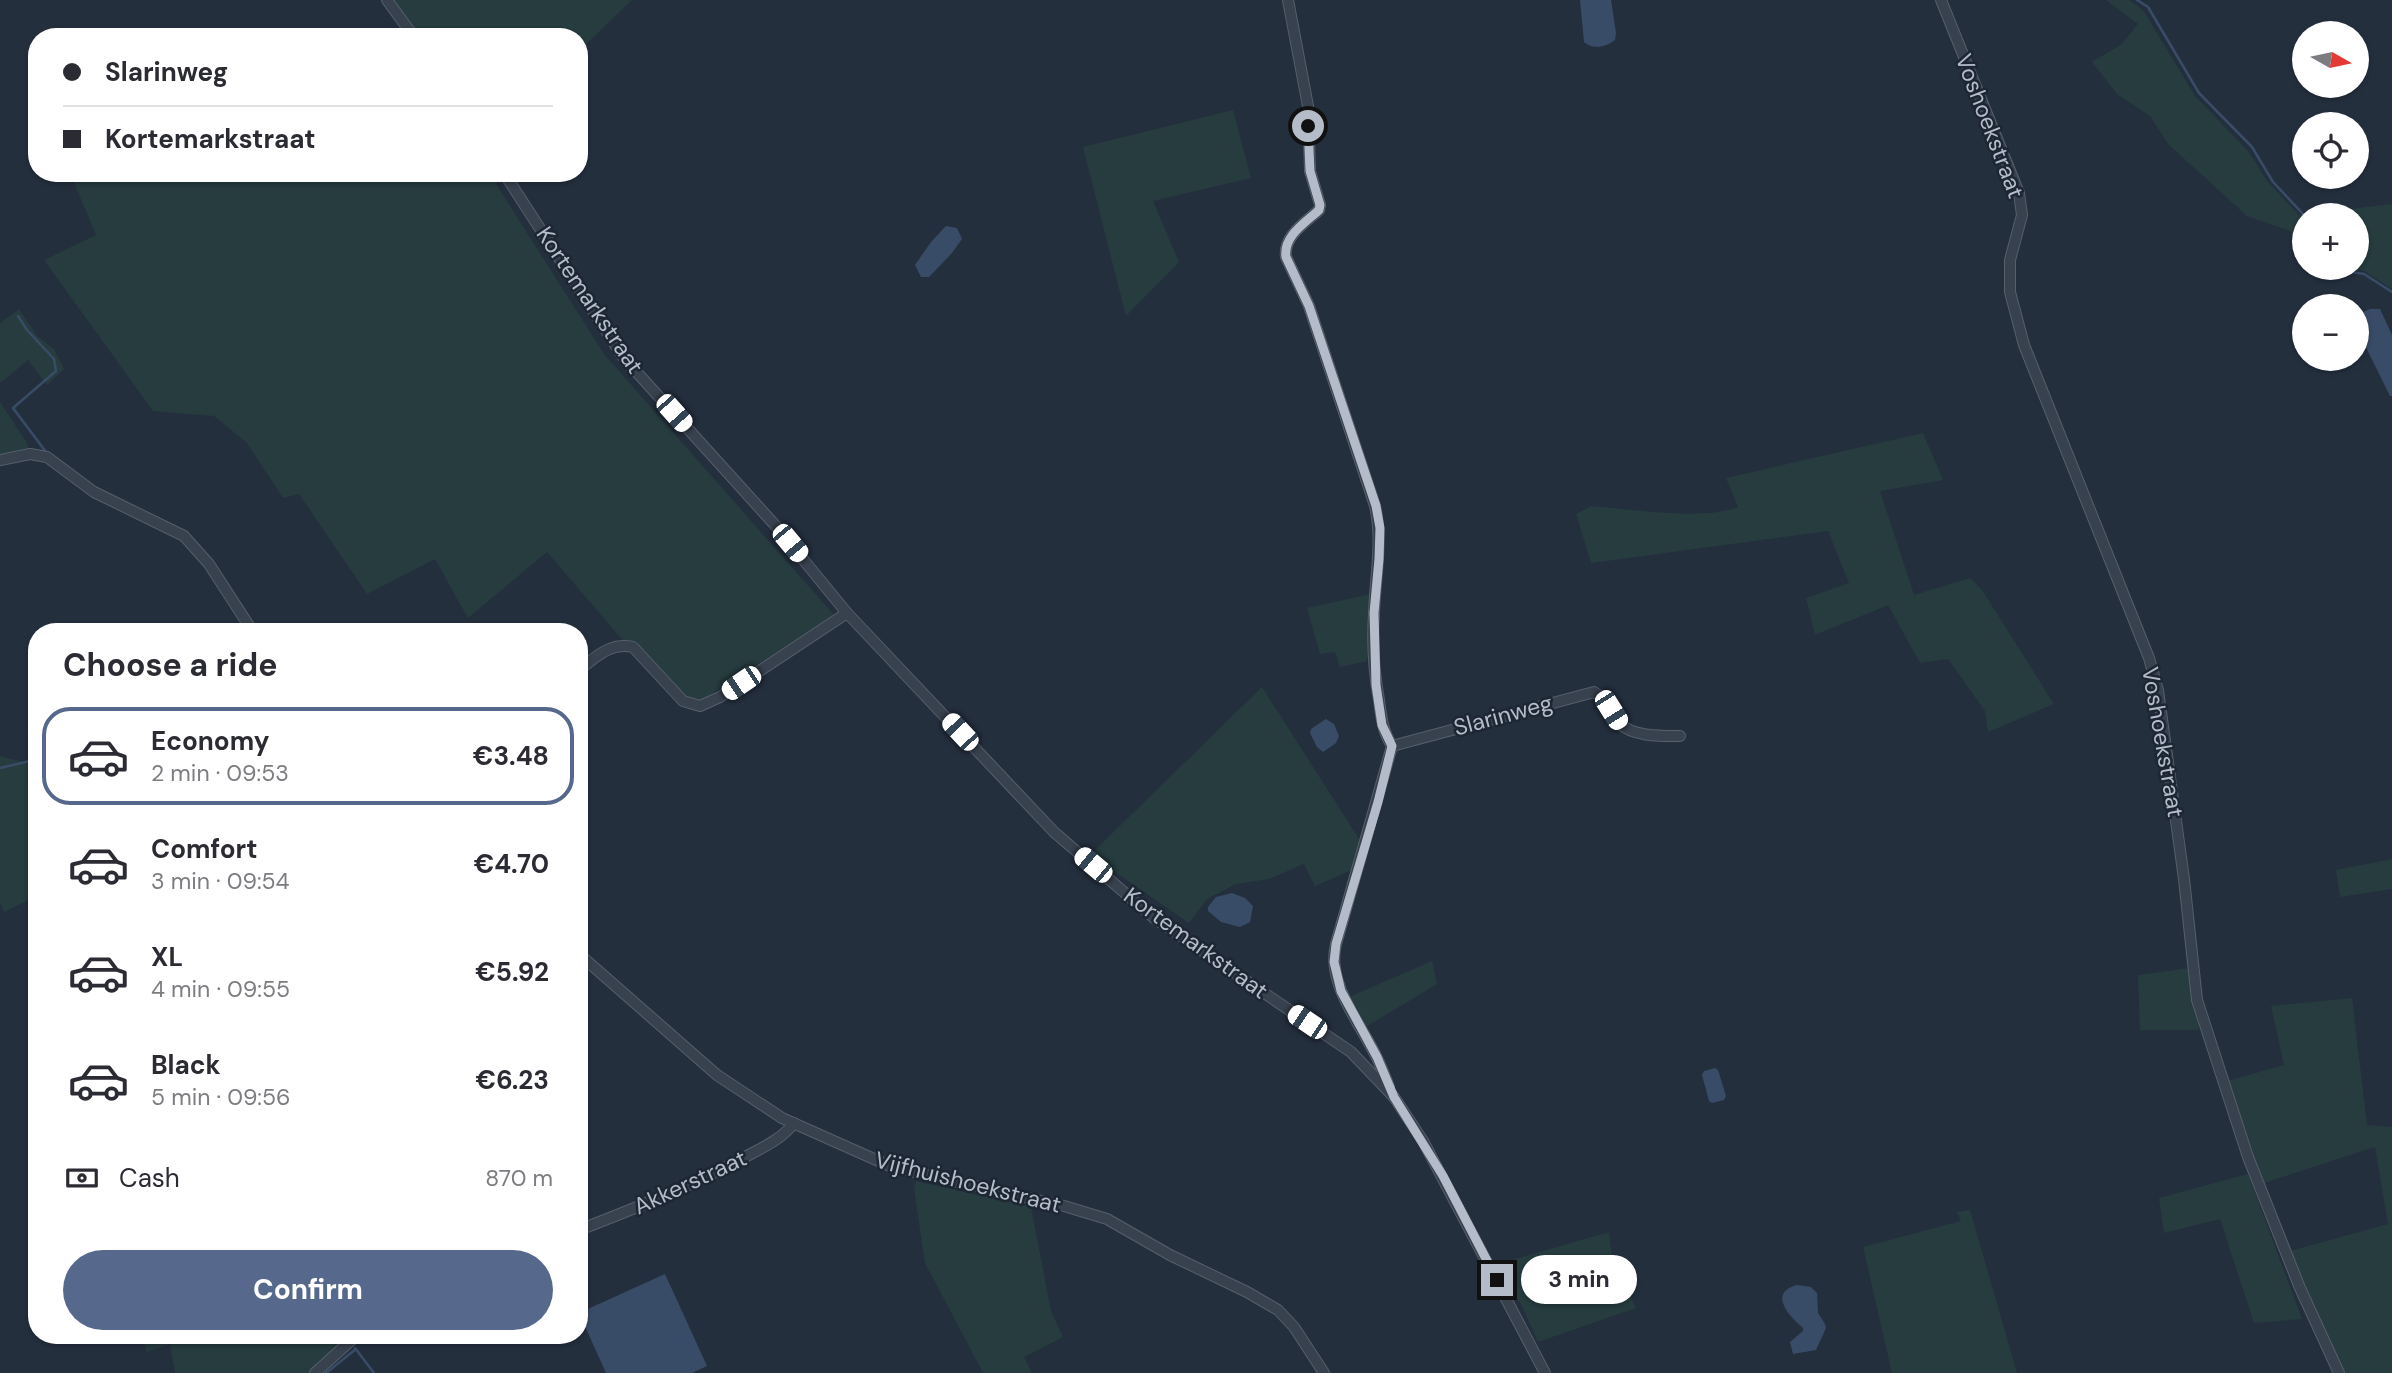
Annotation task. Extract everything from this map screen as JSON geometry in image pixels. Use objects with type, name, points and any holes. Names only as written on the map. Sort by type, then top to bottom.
[{"type":"street","points":[[387,0],[407,28]]},
{"type":"street","points":[[1289,0],[1308,106],[1310,171],[1320,205],[1319,210],[1289,238],[1285,251],[1313,319],[1376,506],[1380,528],[1374,613],[1376,685],[1382,725],[1392,746],[1336,944],[1334,962],[1341,991],[1377,1057],[1394,1097]]},
{"type":"street","name":"Voshoekstraat","points":[[1941,0],[2019,193],[2022,215],[2010,260],[2010,292],[2024,345],[2149,658],[2158,690],[2185,878],[2197,1000],[2248,1157],[2339,1373]]},
{"type":"street","name":"Kortemarkstraat","points":[[510,182],[623,357],[774,524],[847,613],[1054,832],[1154,918],[1351,1052],[1394,1097],[1443,1176],[1545,1373]]},
{"type":"street","points":[[0,460],[30,454],[47,457],[94,492],[184,536],[209,564],[247,623]]},
{"type":"street","points":[[588,663],[606,649],[622,645],[633,647],[683,701],[700,706],[720,698],[847,613]]},
{"type":"street","name":"Slarinweg","points":[[1392,746],[1594,692],[1603,696],[1620,723],[1632,731],[1659,736],[1680,736]]},
{"type":"street","name":"Vijfhuishoekstraat","points":[[588,962],[717,1075],[758,1104],[794,1124],[892,1167],[1064,1206],[1107,1219],[1161,1251],[1247,1292],[1278,1310],[1294,1327],[1324,1373]]},
{"type":"street","name":"Akkerstraat","points":[[588,1226],[692,1184],[766,1146],[794,1124]]},
{"type":"street","points":[[315,1373],[347,1344]]},
{"type":"green space","points":[[392,0],[632,0],[588,42],[588,28],[412,28]]},
{"type":"green space","points":[[2106,0],[2129,0],[2143,10],[2195,96],[2248,151],[2268,182],[2292,208],[2292,235],[2290,231],[2247,216],[2168,144],[2150,116],[2117,94],[2092,62],[2122,44],[2138,24]]},
{"type":"green space","points":[[1233,110],[1251,178],[1153,201],[1179,262],[1126,316],[1083,147]]},
{"type":"green space","points":[[74,182],[495,182],[604,354],[834,615],[702,700],[685,696],[619,636],[547,552],[468,618],[435,559],[367,594],[299,494],[283,498],[247,443],[214,416],[153,411],[44,260],[96,235]]},
{"type":"green space","points":[[2392,204],[2392,289],[2369,274],[2369,207]]},
{"type":"green space","points":[[19,309],[38,337],[54,349],[64,369],[47,385],[28,360],[0,383],[0,323]]},
{"type":"green space","points":[[0,402],[28,448],[0,456]]},
{"type":"green space","points":[[1923,433],[1943,480],[1880,491],[1914,595],[1970,578],[1982,590],[2054,704],[1988,732],[1985,711],[1948,659],[1920,663],[1888,605],[1815,635],[1806,598],[1849,583],[1828,531],[1591,563],[1576,514],[1591,506],[1686,514],[1723,511],[1738,507],[1726,478]]},
{"type":"green space","points":[[1371,594],[1367,661],[1340,667],[1335,652],[1320,654],[1307,608]]},
{"type":"green space","points":[[1262,687],[1361,842],[1354,869],[1315,886],[1304,864],[1269,879],[1236,884],[1207,899],[1189,923],[1090,855]]},
{"type":"green space","points":[[0,756],[28,764],[28,900],[4,912],[0,903]]},
{"type":"green space","points":[[2392,859],[2392,889],[2340,897],[2336,870]]},
{"type":"green space","points":[[1432,961],[1437,984],[1364,1028],[1349,997]]},
{"type":"green space","points":[[2190,968],[2199,1030],[2140,1030],[2138,975]]},
{"type":"green space","points":[[2352,998],[2367,1125],[2392,1127],[2392,1373],[2342,1373],[2290,1251],[2388,1224],[2375,1147],[2264,1183],[2227,1081],[2284,1065],[2271,1006]]},
{"type":"green space","points":[[2248,1174],[2302,1319],[2254,1323],[2220,1219],[2164,1233],[2159,1198]]},
{"type":"green space","points":[[916,1181],[1031,1207],[1051,1311],[1063,1337],[1024,1357],[1032,1373],[983,1373],[925,1263],[914,1189]]},
{"type":"green space","points":[[1970,1210],[2017,1373],[1892,1373],[1863,1247],[1961,1221],[1957,1212]]},
{"type":"green space","points":[[1609,1232],[1612,1258],[1636,1308],[1538,1342],[1522,1306],[1507,1284],[1498,1264]]},
{"type":"green space","points":[[144,1344],[170,1344],[147,1352]]},
{"type":"green space","points":[[170,1344],[340,1344],[309,1373],[175,1373]]},
{"type":"water","points":[[1580,0],[1611,0],[1615,40],[1600,47],[1584,42]]},
{"type":"water","points":[[946,226],[957,228],[962,239],[929,277],[921,277],[915,265]]},
{"type":"water","points":[[2369,309],[2380,309],[2392,335],[2392,396],[2369,353]]},
{"type":"water","points":[[1326,719],[1334,724],[1339,736],[1336,743],[1323,752],[1317,747],[1310,733],[1311,729]]},
{"type":"water","points":[[1232,893],[1245,898],[1253,906],[1250,922],[1240,927],[1221,922],[1208,911],[1216,897]]},
{"type":"water","points":[[1715,1068],[1726,1096],[1724,1100],[1712,1103],[1709,1101],[1702,1075],[1704,1071]]},
{"type":"water","points":[[665,1274],[707,1366],[692,1373],[606,1373],[588,1333],[588,1309]]},
{"type":"water","points":[[1797,1285],[1811,1287],[1817,1293],[1818,1313],[1826,1328],[1816,1350],[1793,1354],[1790,1342],[1803,1328],[1787,1312],[1782,1299],[1788,1289]]},
{"type":"waterway","points":[[2137,0],[2148,7],[2199,93],[2252,147],[2273,182],[2293,203]]},
{"type":"waterway","points":[[2369,277],[2392,292]]},
{"type":"waterway","points":[[18,316],[54,359],[56,371],[13,408],[46,452]]},
{"type":"waterway","points":[[0,768],[28,761]]},
{"type":"waterway","points":[[355,1348],[374,1373]]},
{"type":"waterway","points":[[326,1373],[356,1349]]},
{"type":"route","points":[[1308,126],[1310,171],[1320,205],[1319,210],[1289,238],[1285,251],[1288,264],[1309,306],[1376,506],[1380,528],[1373,631],[1376,685],[1382,725],[1392,746],[1336,944],[1334,962],[1341,991],[1377,1057],[1394,1097],[1443,1176],[1497,1280]]}]
